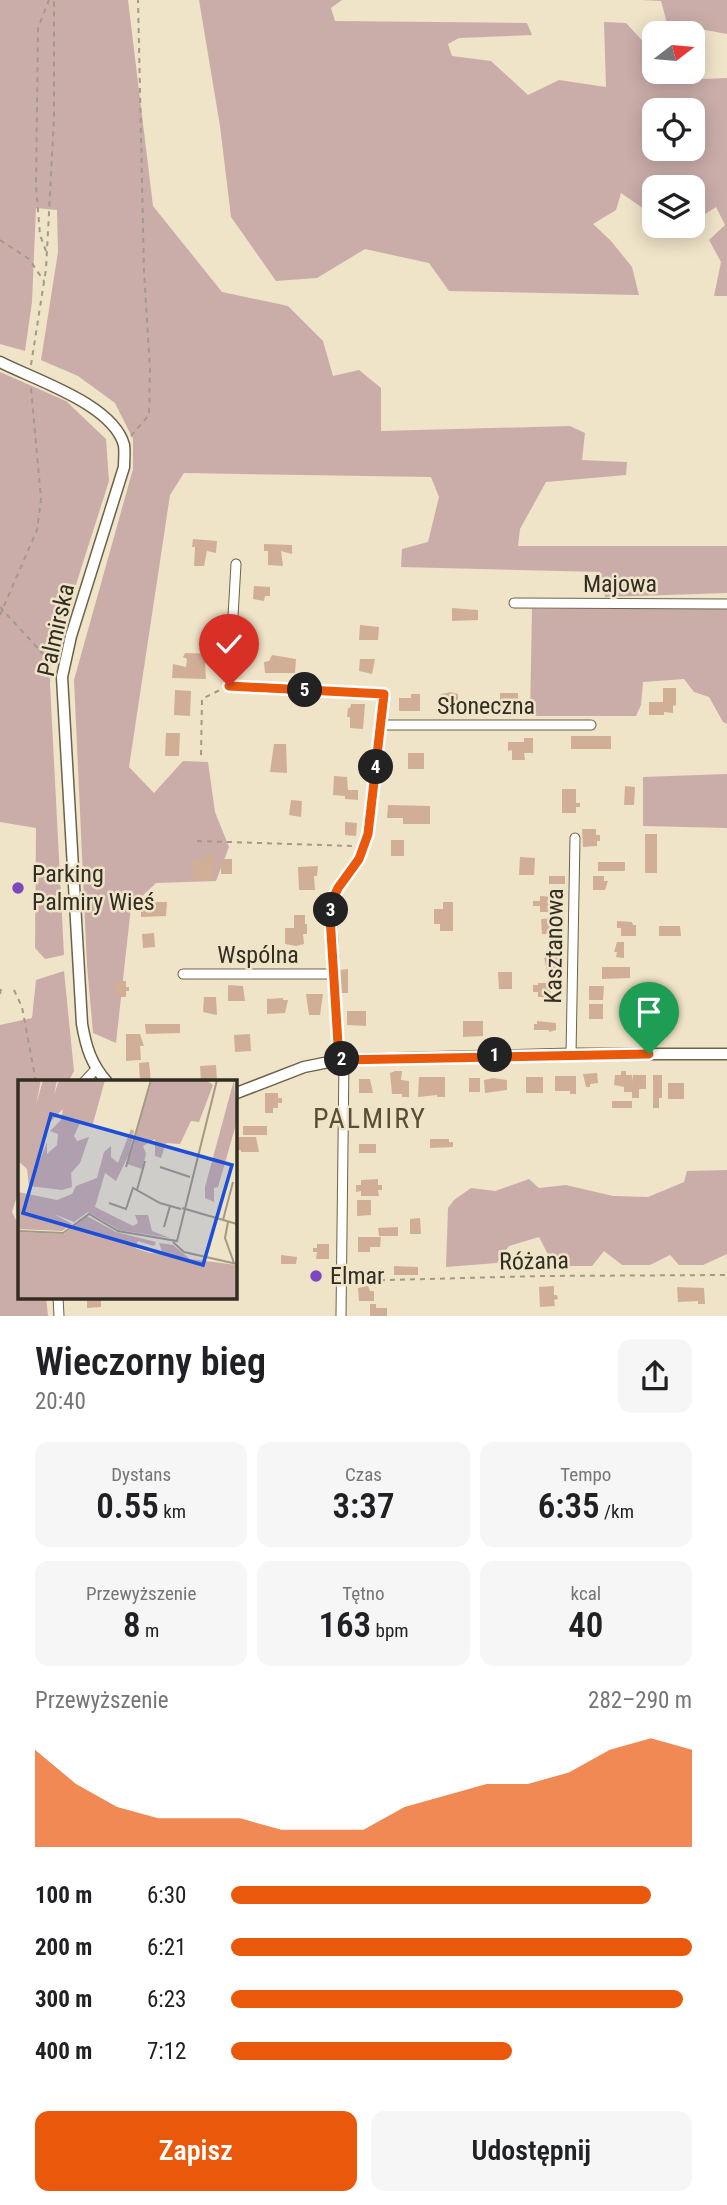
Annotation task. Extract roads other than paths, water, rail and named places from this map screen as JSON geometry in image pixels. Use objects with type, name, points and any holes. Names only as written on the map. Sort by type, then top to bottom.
[{"type":"street","name":"Palmirska","points":[[0,362],[83,400],[106,416],[124,444],[124,467],[71,636],[62,677],[82,1024],[87,1049],[96,1069]]},
{"type":"street","points":[[236,564],[229,686],[384,694],[368,834],[364,849],[331,903],[333,974],[341,1059],[341,1316]]},
{"type":"street","name":"Majowa","points":[[514,603],[727,604]]},
{"type":"street","name":"Słoneczna","points":[[381,725],[591,725]]},
{"type":"street","name":"Kasztanowa","points":[[571,1054],[575,838]]},
{"type":"street","name":"Wspólna","points":[[183,974],[333,974]]},
{"type":"street","points":[[236,1093],[304,1067],[341,1059],[727,1054]]},
{"type":"street","points":[[86,1080],[96,1069],[105,1080]]},
{"type":"street","points":[[58,1298],[59,1316]]},
{"type":"place","name":"Parking Palmiry Wieś","points":[[18,888]]},
{"type":"place","name":"Elmar","points":[[316,1276]]},
{"type":"district","name":"PALMIRY","points":[[370,1118]]}]
